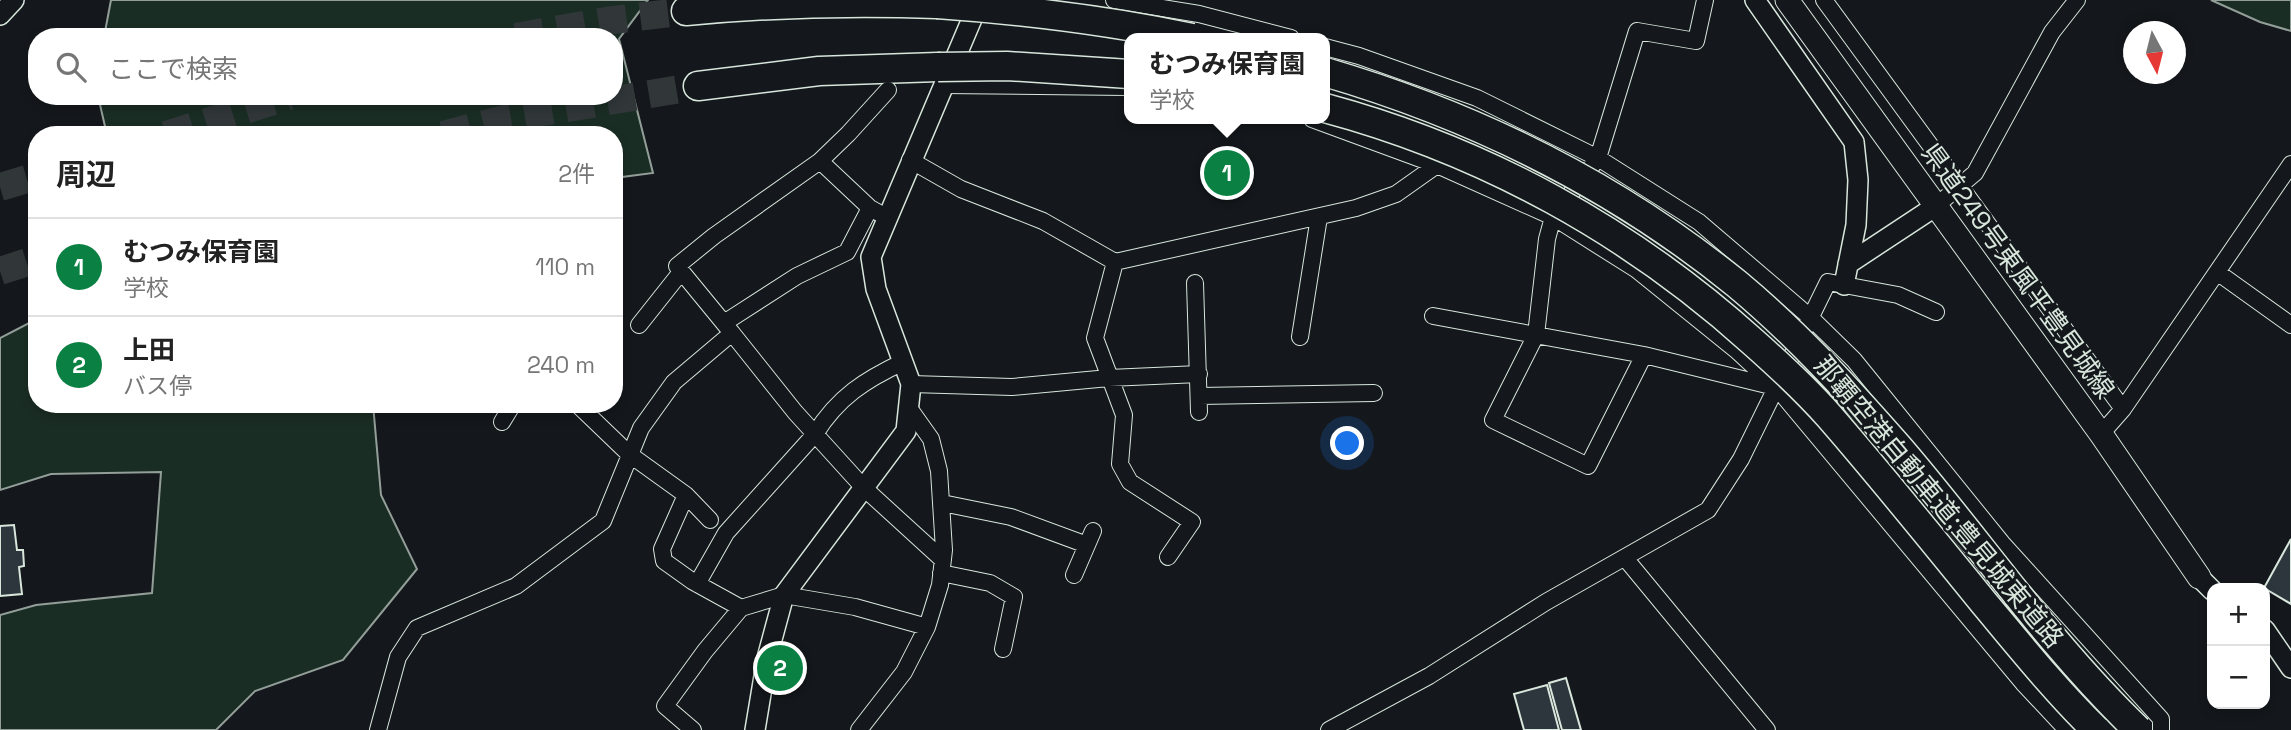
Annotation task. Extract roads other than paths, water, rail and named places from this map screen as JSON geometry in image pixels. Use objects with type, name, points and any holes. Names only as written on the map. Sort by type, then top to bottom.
[{"type":"highway","points":[[686,11],[849,2],[937,4],[1046,13],[1169,33]]},
{"type":"highway","points":[[698,86],[819,72],[940,76],[1007,66],[1124,74]]},
{"type":"highway","name":"那覇空港自動車道;豊見城東道路","points":[[1330,74],[1441,111],[1508,140],[1567,170],[1636,211],[1737,285],[1809,350],[1900,449],[2041,623],[2138,730]]},
{"type":"highway","name":"那覇空港自動車道;豊見城東道路","points":[[1330,110],[1432,143],[1517,180],[1607,230],[1704,298],[1789,374],[1826,413],[2022,649],[2096,730]]},
{"type":"main road","name":"県道249号東風平豊見城線","points":[[1787,0],[2101,434],[2205,584]]},
{"type":"street","points":[[0,15],[14,0]]},
{"type":"street","points":[[378,730],[398,657],[417,628],[516,586],[603,521],[640,428],[674,382],[728,328],[797,276],[847,252],[878,213],[910,160],[940,76],[979,0]]},
{"type":"street","points":[[1114,0],[1199,14],[1272,33]]},
{"type":"street","points":[[1644,355],[1588,466],[1493,420],[1536,335],[1546,239],[1553,217],[1598,158],[1637,31],[1696,41],[1705,0]]},
{"type":"street","points":[[1755,0],[1854,142],[1858,180],[1856,225],[1844,285]]},
{"type":"street","points":[[1824,0],[2123,409]]},
{"type":"street","points":[[1848,264],[1936,206],[1975,173],[2052,32],[2077,0]]},
{"type":"street","points":[[1330,48],[1477,98],[1598,158],[1699,222],[1810,317],[1854,360],[2002,543],[2161,719],[2161,730]]},
{"type":"street","points":[[940,76],[1124,87]]},
{"type":"street","points":[[888,90],[820,161],[714,236],[677,266],[815,434],[942,567],[990,583],[1014,597],[1003,649]]},
{"type":"street","points":[[1326,124],[1437,165],[1553,217],[1637,270],[1736,350],[1777,388],[2014,672],[2067,730]]},
{"type":"street","points":[[910,160],[961,189],[1043,221],[1115,262],[1356,208],[1396,194],[1437,165]]},
{"type":"street","points":[[820,161],[878,213]]},
{"type":"street","points":[[2101,434],[2123,409],[2291,164]]},
{"type":"street","points":[[755,730],[767,658],[784,595],[906,431],[911,384],[876,289],[871,257],[878,213]]},
{"type":"street","points":[[1300,337],[1319,217]]},
{"type":"street","points":[[1115,262],[1095,338],[1124,415],[1120,464],[1130,482],[1192,522],[1168,558]]},
{"type":"street","points":[[639,325],[681,272]]},
{"type":"street","points":[[2217,272],[2291,325]]},
{"type":"street","points":[[1329,730],[1429,676],[1546,603],[1708,510],[1741,459],[1828,282],[1898,295],[1936,312]]},
{"type":"street","points":[[1195,284],[1199,404],[1374,393]]},
{"type":"street","points":[[1433,316],[1644,355],[1777,388]]},
{"type":"street","points":[[697,584],[726,533],[815,434],[827,415],[866,380],[903,362]]},
{"type":"street","points":[[911,384],[1012,387],[1199,373]]},
{"type":"street","points":[[859,730],[904,671],[927,627],[940,585],[942,503],[939,471],[932,439],[909,408]]},
{"type":"street","points":[[502,422],[508,413]]},
{"type":"street","points":[[586,413],[629,454],[686,495],[710,520]]},
{"type":"street","points":[[686,495],[662,549],[664,561],[697,584],[741,608]]},
{"type":"street","points":[[942,503],[1011,517],[1090,538],[1074,575]]},
{"type":"street","points":[[1625,558],[1767,730]]},
{"type":"street","points":[[693,730],[665,706],[741,608],[784,595],[855,607],[927,627]]},
{"type":"street","points":[[2270,637],[2291,668]]},
{"type":"tunnel","points":[[567,28],[686,11]]},
{"type":"tunnel","points":[[623,99],[698,86]]},
{"type":"tunnel","points":[[194,126],[261,105]]},
{"type":"tunnel","points":[[477,126],[585,105]]},
{"type":"tunnel","points":[[0,187],[28,179]]},
{"type":"tunnel","points":[[0,271],[28,262]]},
{"type":"place","name":"むつみ保育園","points":[[1227,173]]},
{"type":"place","name":"上田","points":[[780,668]]}]
